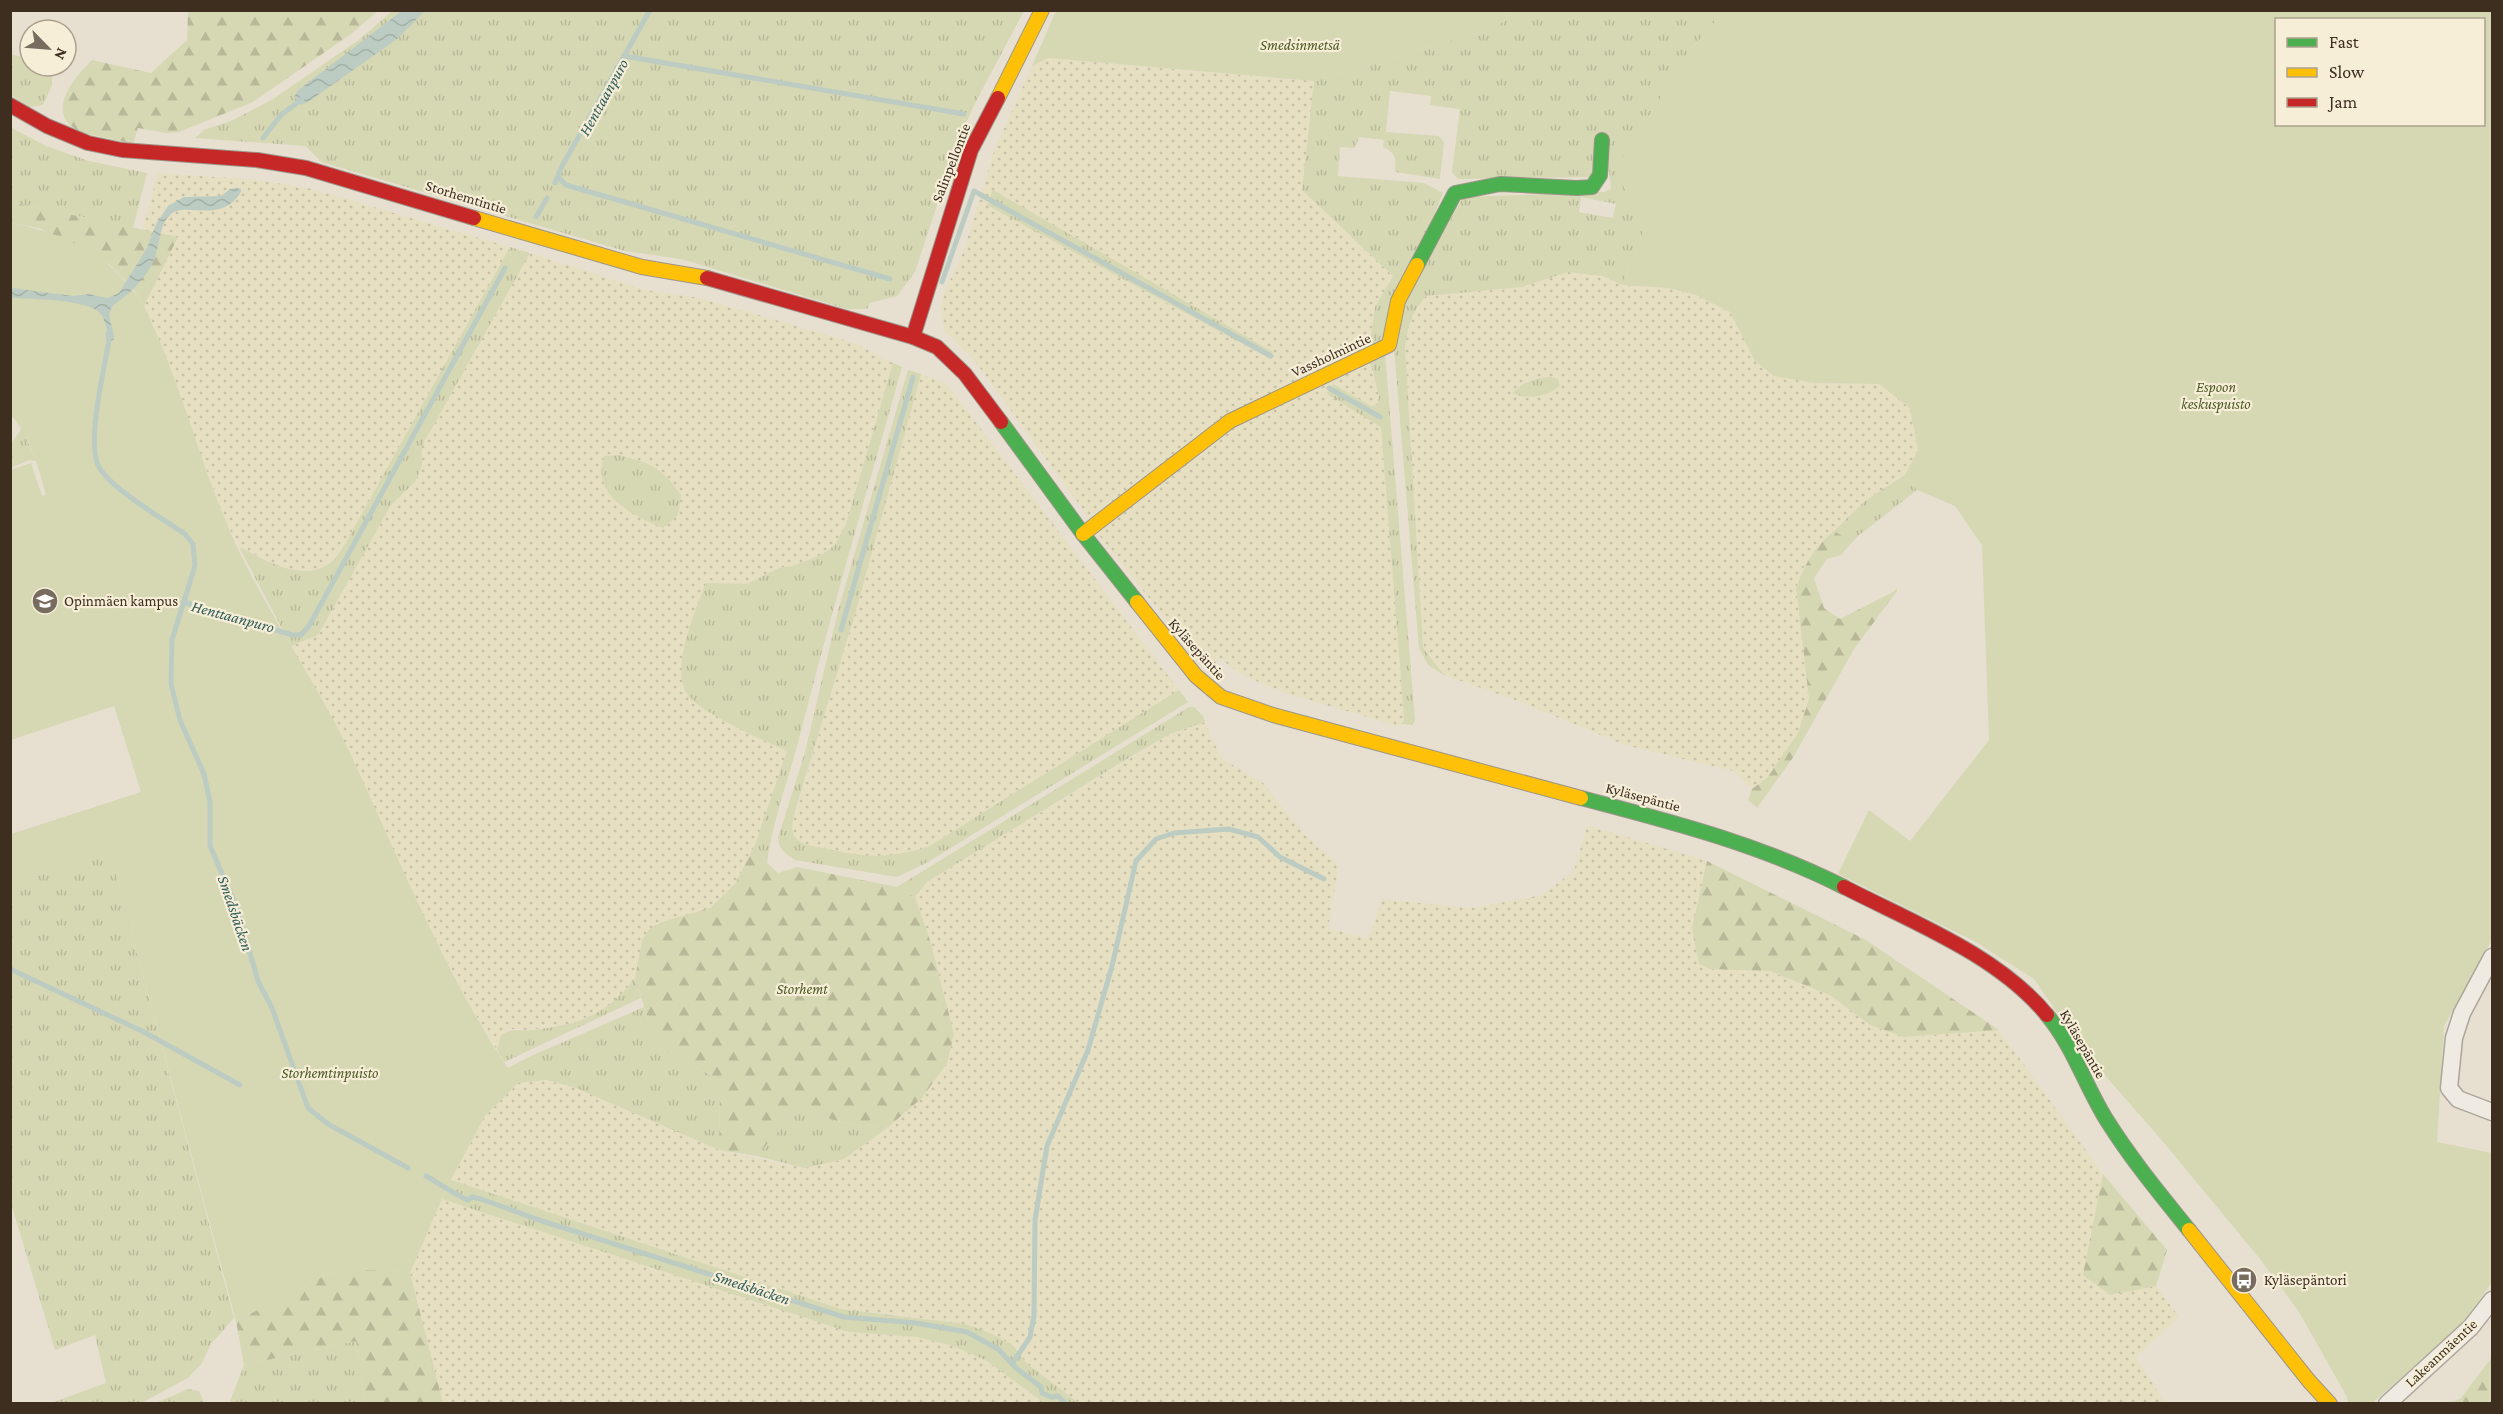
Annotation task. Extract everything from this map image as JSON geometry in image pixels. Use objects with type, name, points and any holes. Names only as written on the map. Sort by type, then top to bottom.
[{"type":"main road","name":"Salinpellontie","points":[[913,336],[971,150],[1042,10]]},
{"type":"main road","name":"Storhemtintie","points":[[10,105],[47,126],[88,143],[141,152],[257,160],[306,168],[642,267],[699,276],[913,336]]},
{"type":"main road","name":"Vassholmintie","points":[[1083,534],[1230,421],[1389,345],[1398,301],[1455,193],[1473,186],[1494,182],[1590,187],[1596,184],[1600,176],[1602,140]]},
{"type":"main road","name":"Kyläsepäntie","points":[[913,336],[937,347],[965,374],[1083,534],[1196,676],[1221,697],[1273,715],[1716,834],[1742,843],[1820,875],[1946,939],[2009,976],[2037,1002],[2059,1029],[2105,1118],[2133,1160],[2309,1381],[2330,1404]]},
{"type":"main road","name":"Kyläsepäntie","points":[[2309,1381],[2313,1404]]},
{"type":"street","points":[[2493,957],[2462,1013],[2454,1038],[2449,1088],[2458,1099],[2493,1112]]},
{"type":"street","name":"Lakeanmäentie","points":[[2387,1404],[2471,1327],[2493,1300]]},
{"type":"shaded area","points":[[1047,58],[1314,81],[1302,190],[1393,276],[1375,307],[1369,352],[1228,416],[1090,519],[974,360],[944,330],[941,309],[943,295],[963,253],[994,151],[1032,66]],"holes":[[[993,191],[1273,352],[1269,359],[987,205]]]},
{"type":"shaded area","points":[[158,173],[258,180],[312,189],[510,247],[345,544],[328,565],[311,571],[286,569],[239,547],[224,518],[154,326],[144,306],[177,238],[142,230]]},
{"type":"shaded area","points":[[530,253],[645,290],[700,298],[855,343],[893,363],[846,524],[835,545],[821,555],[793,566],[779,568],[747,584],[687,635],[682,667],[683,683],[771,744],[787,751],[755,845],[735,884],[710,908],[662,922],[642,941],[635,978],[621,996],[600,1012],[566,1025],[529,1030],[511,1029],[501,1035],[497,1050],[468,1002],[422,913],[347,747],[291,646],[318,635],[391,505],[415,482],[422,466],[422,446]]},
{"type":"shaded area","points":[[1568,272],[1603,276],[1622,285],[1668,288],[1696,295],[1730,312],[1755,361],[1815,383],[1879,384],[1910,408],[1918,450],[1905,475],[1865,501],[1821,542],[1802,570],[1796,588],[1809,699],[1798,733],[1767,778],[1752,789],[1733,771],[1625,745],[1515,700],[1444,675],[1423,648],[1405,348],[1408,321],[1426,296],[1522,287]],"holes":[[[1536,378],[1556,389],[1528,398],[1518,386]]]},
{"type":"shaded area","points":[[1370,360],[1379,397],[1377,405],[1371,406],[1333,384],[1381,427],[1404,720],[1398,726],[1288,694],[1244,676],[1219,658],[1209,673],[1097,533],[1236,424]]},
{"type":"shaded area","points":[[921,374],[946,383],[1179,690],[928,847],[894,856],[866,857],[804,844],[796,838],[791,827],[855,614]]},
{"type":"shaded area","points":[[1205,722],[1221,758],[1263,783],[1305,835],[1339,865],[1328,928],[1368,939],[1382,899],[1472,908],[1542,895],[1574,871],[1587,825],[1707,861],[1692,928],[1710,969],[1770,971],[1830,995],[1870,1025],[1904,1037],[1999,1030],[2103,1174],[2084,1275],[2110,1295],[2156,1286],[2179,1317],[2136,1357],[2165,1403],[1079,1403],[1026,1363],[1013,1346],[917,1317],[841,1309],[451,1180],[485,1116],[518,1083],[546,1080],[576,1088],[719,1150],[804,1168],[844,1159],[887,1128],[922,1098],[947,1063],[954,1034],[930,940],[915,897],[927,882],[1170,734]]},
{"type":"shaded area","points":[[442,1199],[849,1332],[917,1337],[953,1346],[987,1361],[1044,1403],[443,1403],[410,1273]]},
{"type":"green space","name":"Smedsinmetsä","points":[[1056,10],[1513,11],[1498,26],[1314,81],[1048,58],[1032,66]]},
{"type":"green space","points":[[188,11],[378,11],[351,34],[253,102],[179,132],[166,133],[138,128],[133,144],[79,131],[66,120],[63,102],[67,92],[92,60],[151,73],[187,40]]},
{"type":"green space","points":[[392,11],[1024,11],[974,105],[957,144],[915,272],[897,296],[870,303],[867,309],[847,309],[681,259],[625,251],[321,162],[306,146],[195,138],[204,130],[233,120],[273,99],[360,39]]},
{"type":"green space","points":[[1513,11],[1724,11],[1691,50],[1644,230],[1622,285],[1603,276],[1568,272],[1522,287],[1426,296],[1411,320],[1405,348],[1423,648],[1444,675],[1428,665],[1419,648],[1394,349],[1398,315],[1463,197],[1604,192],[1611,189],[1609,169],[1597,177],[1458,179],[1452,172],[1460,109],[1430,105],[1431,96],[1390,91],[1386,132],[1439,136],[1444,142],[1440,179],[1395,172],[1394,156],[1383,147],[1384,140],[1359,137],[1355,148],[1340,147],[1338,176],[1424,183],[1443,193],[1385,337],[1369,352],[1375,307],[1393,276],[1302,190],[1314,81],[1498,26]],"holes":[[[1581,197],[1616,204],[1613,218],[1579,212]]]},
{"type":"green space","name":"Espoon keskuspuisto","points":[[1724,11],[2492,11],[2492,940],[2444,1026],[2437,1142],[2492,1153],[2492,1282],[2462,1325],[2371,1404],[2348,1403],[2347,1397],[2299,1312],[2260,1259],[2160,1138],[2086,1054],[2034,979],[1974,941],[1838,874],[1869,810],[1910,841],[1989,740],[1982,545],[1955,506],[1917,490],[1905,475],[1918,450],[1910,408],[1879,384],[1815,383],[1774,376],[1755,361],[1730,312],[1696,295],[1668,288],[1622,285],[1644,230],[1615,169],[1691,50]]},
{"type":"green space","points":[[10,54],[18,56],[18,78],[52,78],[52,85],[43,105],[30,107],[11,95]]},
{"type":"green space","points":[[10,127],[46,146],[89,161],[147,173],[133,228],[11,202]]},
{"type":"green space","points":[[993,190],[1273,352],[1270,359],[987,205]]},
{"type":"green space","points":[[10,202],[178,237],[144,306],[131,286],[110,265],[39,228],[11,223]]},
{"type":"green space","name":"Storhemtinpuisto","points":[[11,223],[51,234],[87,250],[118,273],[144,306],[156,332],[237,547],[348,749],[447,962],[492,1044],[518,1083],[485,1116],[447,1187],[410,1273],[388,1270],[343,1270],[312,1280],[296,1293],[236,1321],[110,852],[11,885],[11,834],[141,792],[114,706],[11,740],[10,470],[31,463],[42,496],[46,495],[29,443],[11,415]]},
{"type":"green space","points":[[510,247],[530,253],[422,446],[422,466],[415,482],[391,505],[318,635],[291,646],[239,547],[293,570],[316,570],[327,565],[334,558],[345,544]]},
{"type":"green space","points":[[1385,353],[1415,720],[1413,725],[1401,724],[1404,720],[1403,704],[1381,427],[1327,394],[1333,384],[1371,406],[1377,405],[1379,397],[1370,360]]},
{"type":"green space","points":[[893,363],[902,367],[777,815],[767,863],[755,845],[787,751],[718,718],[687,694],[681,669],[686,638],[706,583],[747,584],[779,568],[793,566],[821,555],[835,545],[846,524]]},
{"type":"green space","points":[[908,370],[921,374],[855,614],[796,808],[792,828],[797,839],[809,845],[852,854],[876,856],[899,854],[928,847],[1179,690],[1188,702],[928,862],[897,877],[795,860],[781,849],[778,838],[805,752],[839,607]]},
{"type":"green space","points":[[1550,377],[1558,379],[1560,385],[1544,395],[1531,397],[1513,393],[1529,381]]},
{"type":"green space","points":[[22,428],[36,461],[30,460],[12,467],[10,445]]},
{"type":"green space","points":[[618,455],[654,467],[681,495],[678,515],[663,528],[627,510],[609,493],[603,482],[604,456]]},
{"type":"green space","points":[[1905,475],[1917,490],[1858,536],[1848,547],[1846,538],[1834,531],[1865,501]]},
{"type":"green space","points":[[1834,531],[1846,538],[1848,547],[1841,555],[1827,559],[1814,578],[1824,608],[1840,619],[1897,588],[1897,591],[1854,649],[1794,756],[1757,808],[1748,800],[1752,789],[1767,778],[1798,733],[1809,699],[1796,588],[1811,556]]},
{"type":"green space","points":[[1189,707],[1194,707],[1203,716],[1205,722],[1170,734],[1135,754],[927,882],[915,897],[897,887]]},
{"type":"green space","name":"Storhemt","points":[[755,845],[767,863],[778,873],[797,867],[897,887],[915,897],[930,940],[954,1034],[947,1063],[922,1098],[887,1128],[839,1122],[799,1107],[757,1156],[719,1150],[720,1080],[657,1047],[635,978],[642,941],[649,929],[662,922],[710,908],[735,884]]},
{"type":"green space","points":[[110,851],[234,1318],[211,1344],[202,1363],[188,1378],[141,1403],[51,1403],[106,1383],[95,1335],[55,1350],[11,1203],[10,885]]},
{"type":"green space","points":[[1707,861],[1866,940],[1999,1030],[1904,1037],[1870,1025],[1830,995],[1770,971],[1710,969],[1699,964],[1692,928]]},
{"type":"green space","points":[[635,978],[641,998],[504,1062],[497,1050],[501,1035],[505,1033],[564,1025],[590,1016],[614,1001]]},
{"type":"green space","points":[[644,1007],[657,1047],[720,1080],[719,1150],[576,1088],[546,1080],[518,1083],[508,1068]]},
{"type":"green space","points":[[799,1107],[839,1122],[887,1128],[844,1159],[804,1168],[757,1156]]},
{"type":"green space","points":[[2103,1174],[2167,1250],[2156,1286],[2110,1295],[2083,1275]]},
{"type":"green space","points":[[451,1180],[841,1309],[965,1324],[1013,1345],[1026,1363],[1079,1403],[1044,1403],[987,1361],[953,1346],[917,1337],[849,1332],[442,1199]]},
{"type":"green space","points":[[343,1270],[388,1270],[410,1273],[443,1403],[365,1403],[356,1341],[244,1365],[236,1321],[296,1293],[312,1280]]},
{"type":"green space","points":[[356,1341],[365,1403],[229,1404],[244,1365]]},
{"type":"green space","points":[[2492,1357],[2492,1403],[2446,1403],[2460,1399]]},
{"type":"green space","points":[[189,1389],[199,1391],[204,1403],[155,1403]]},
{"type":"water","points":[[403,10],[425,11],[397,39],[308,102],[300,105],[295,98],[297,91]]},
{"type":"water","points":[[230,189],[241,189],[241,192],[224,208],[178,211],[167,218],[157,252],[144,277],[111,309],[114,340],[109,341],[101,314],[85,305],[11,298],[11,288],[73,296],[89,294],[108,298],[119,293],[147,248],[156,224],[168,206],[184,197],[221,196]]},
{"type":"waterway","name":"Henttaanpuro","points":[[555,183],[561,168],[650,10]]},
{"type":"waterway","points":[[624,56],[964,114]]},
{"type":"waterway","points":[[263,138],[281,115],[302,99]]},
{"type":"waterway","points":[[558,177],[566,185],[890,279]]},
{"type":"waterway","points":[[942,282],[974,191],[1271,356]]},
{"type":"waterway","name":"Henttaanpuro","points":[[536,217],[547,198]]},
{"type":"waterway","name":"Henttaanpuro","points":[[183,602],[292,635],[301,635],[309,626],[505,268]]},
{"type":"waterway","name":"Smedsbäcken","points":[[108,334],[109,341],[95,422],[95,454],[98,465],[113,483],[124,493],[185,534],[193,544],[195,566],[172,640],[171,684],[180,720],[204,774],[210,802],[210,846],[237,908],[258,981],[272,1008],[308,1108],[328,1124],[408,1168]]},
{"type":"waterway","points":[[841,630],[913,377]]},
{"type":"waterway","points":[[1329,388],[1380,417]]},
{"type":"waterway","points":[[1012,1364],[1030,1337],[1034,1316],[1035,1220],[1047,1146],[1088,1050],[1112,966],[1136,861],[1156,839],[1174,833],[1229,829],[1258,837],[1280,857],[1324,879]]},
{"type":"waterway","points":[[10,969],[144,1032],[240,1085]]},
{"type":"waterway","name":"Smedsbäcken","points":[[426,1176],[468,1200],[472,1197],[481,1199],[542,1221],[844,1317],[916,1323],[967,1332],[998,1349],[1016,1368],[1041,1387],[1042,1393],[1051,1397],[1058,1396],[1066,1404]]},
{"type":"traffic: fast","points":[[1417,265],[1455,193],[1500,184],[1592,187],[1600,175],[1602,140]]},
{"type":"traffic: fast","points":[[1001,422],[1083,534],[1137,602]]},
{"type":"traffic: fast","points":[[1581,798],[1715,835],[1780,858],[1844,887]]},
{"type":"traffic: fast","points":[[2047,1015],[2072,1053],[2116,1134],[2189,1230]]},
{"type":"traffic: slow","points":[[998,98],[1042,10]]},
{"type":"traffic: slow","points":[[474,218],[642,267],[707,278]]},
{"type":"traffic: slow","points":[[1083,534],[1230,421],[1389,345],[1398,301],[1417,265]]},
{"type":"traffic: slow","points":[[1137,602],[1196,676],[1221,697],[1273,715],[1581,798]]},
{"type":"traffic: slow","points":[[2189,1230],[2309,1381],[2330,1404]]},
{"type":"traffic: jam","points":[[913,337],[971,150],[998,98]]},
{"type":"traffic: jam","points":[[10,105],[47,126],[88,143],[122,150],[257,160],[306,168],[474,218]]},
{"type":"traffic: jam","points":[[707,278],[913,337],[937,347],[965,374],[1001,422]]},
{"type":"traffic: jam","points":[[1844,887],[1979,957],[2027,994],[2047,1015]]},
{"type":"place","name":"Opinmäen kampus","points":[[45,601]]},
{"type":"place","name":"Kyläsepäntori","points":[[2244,1280]]}]
